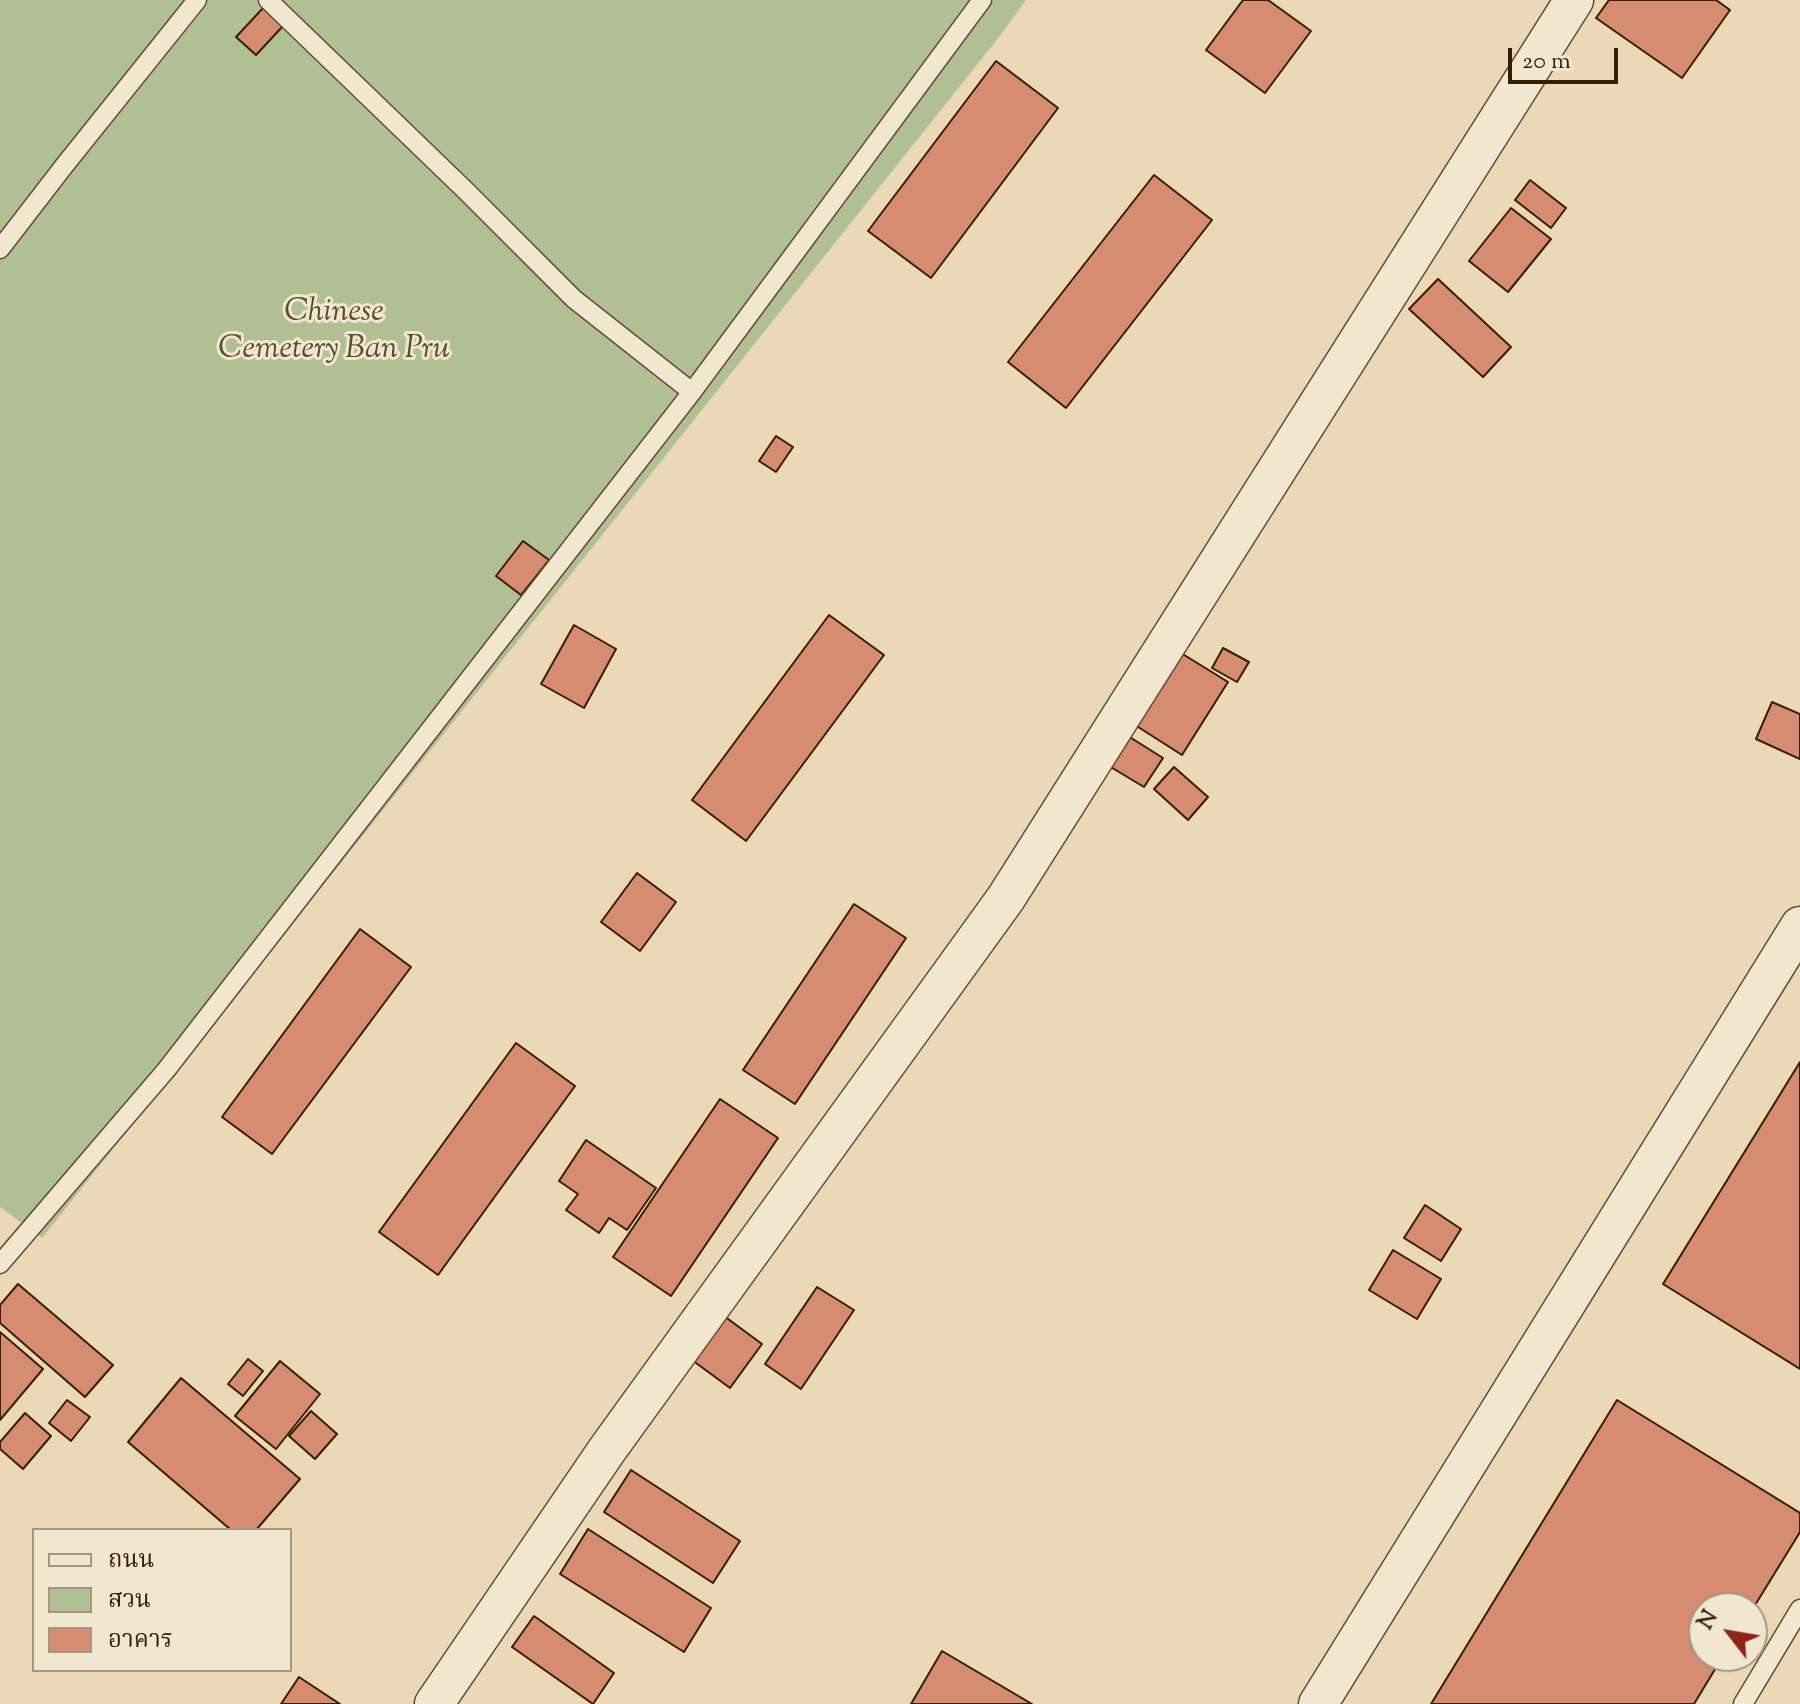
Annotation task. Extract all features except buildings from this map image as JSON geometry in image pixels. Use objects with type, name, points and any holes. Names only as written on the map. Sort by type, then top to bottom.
[{"type":"street","points":[[434,1704],[607,1450],[1006,898],[1574,0]]},
{"type":"street","points":[[1318,1704],[1800,926]]},
{"type":"lane","points":[[0,249],[197,0]]},
{"type":"lane","points":[[268,0],[574,299],[692,392]]},
{"type":"lane","points":[[0,1264],[167,1069],[692,392],[982,0]]},
{"type":"lane","points":[[1743,1704],[1800,1609]]},
{"type":"green space","name":"Chinese Cemetery Ban Pru","points":[[0,0],[1026,0],[42,1238],[0,1207]]}]
